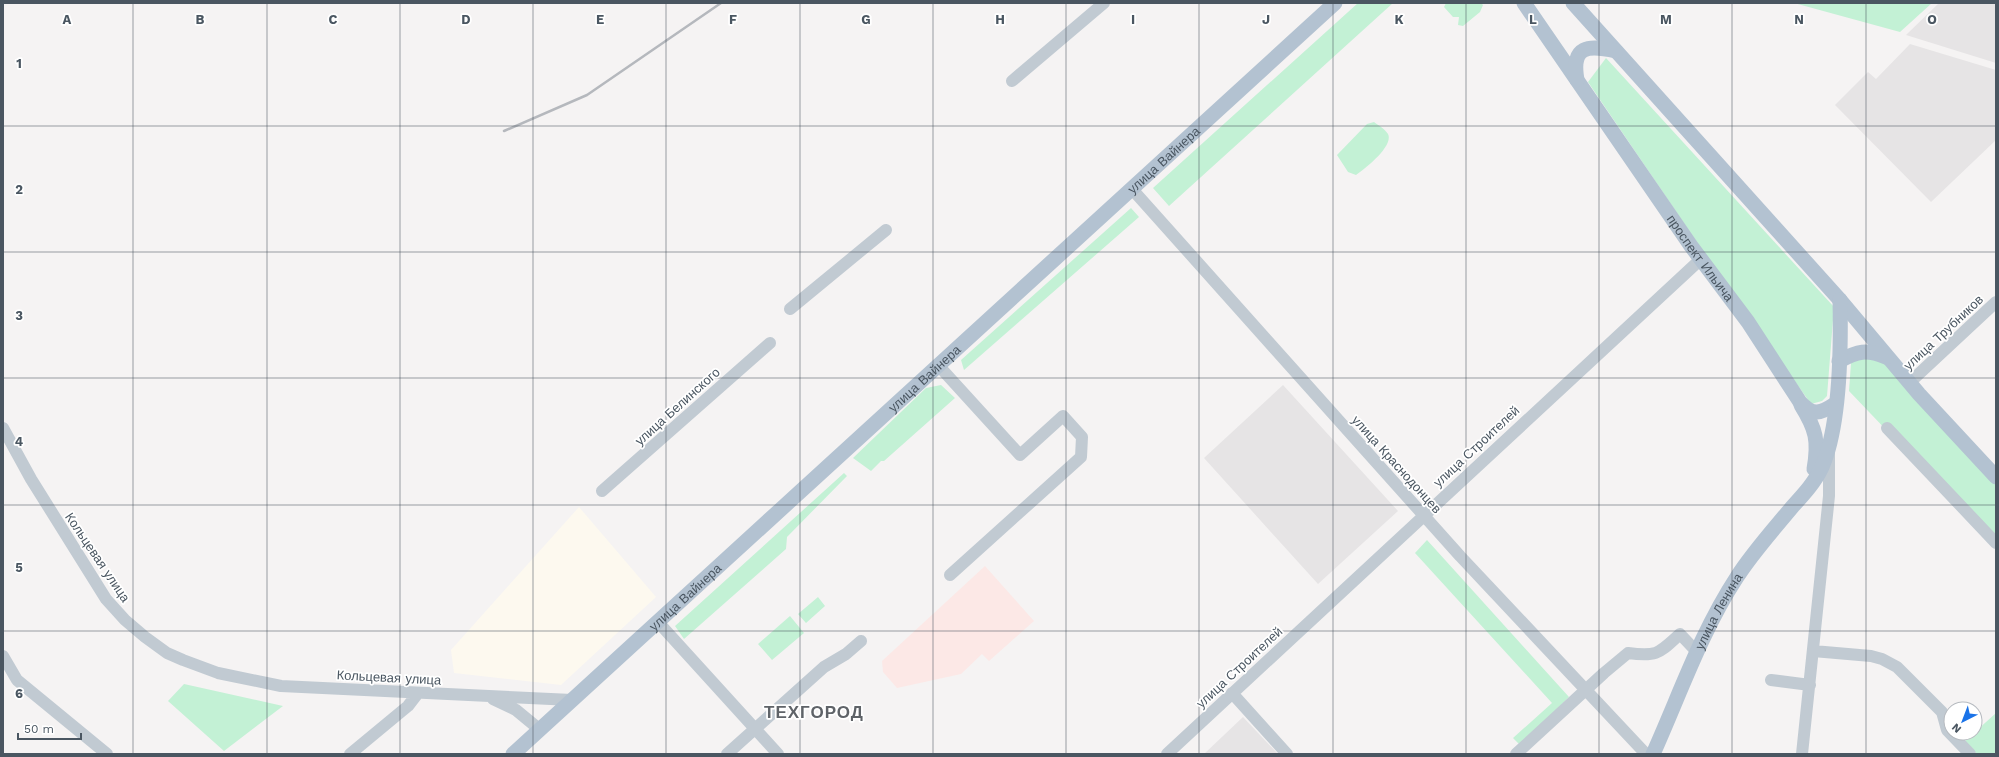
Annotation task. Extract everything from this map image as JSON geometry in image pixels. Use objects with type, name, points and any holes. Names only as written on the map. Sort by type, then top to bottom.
[{"type":"main road","name":"улица Вайнера","points":[[513,754],[1335,3]]},
{"type":"main road","name":"проспект Ильича","points":[[1524,3],[1701,259],[1748,322],[1800,402],[1808,410],[1814,412],[1820,412],[1835,404]]},
{"type":"main road","points":[[1573,3],[1840,300],[1909,383],[1996,477]]},
{"type":"main road","points":[[1577,81],[1575,69],[1578,57],[1584,49],[1597,47],[1616,51]]},
{"type":"main road","name":"улица Ленина","points":[[1653,754],[1696,652],[1737,577],[1756,551],[1811,485],[1822,467],[1829,444],[1835,404],[1839,361],[1840,300]]},
{"type":"main road","points":[[1839,361],[1857,352],[1874,352],[1886,357]]},
{"type":"main road","name":"улица Ленина","points":[[1800,402],[1813,425],[1815,434],[1816,457],[1811,485]]},
{"type":"street","points":[[1012,81],[1104,3]]},
{"type":"street","name":"улица Краснодонцев","points":[[1132,189],[1424,514],[1646,754]]},
{"type":"street","points":[[790,309],[886,230]]},
{"type":"street","name":"улица Строителей","points":[[1167,754],[1424,514],[1701,259]]},
{"type":"street","name":"улица Трубников","points":[[1909,383],[1996,302]]},
{"type":"street","name":"улица Белинского","points":[[602,491],[770,343]]},
{"type":"street","points":[[938,365],[1020,455],[1063,416],[1082,437],[1081,457],[950,575]]},
{"type":"street","name":"Кольцевая улица","points":[[3,428],[31,479],[106,599],[130,624],[155,646],[183,660],[206,670],[281,686],[572,700]]},
{"type":"street","points":[[1887,428],[1996,544]]},
{"type":"street","name":"улица Ленина","points":[[1802,754],[1829,496],[1829,444]]},
{"type":"street","points":[[658,622],[778,754]]},
{"type":"street","points":[[1516,754],[1628,653],[1649,656],[1663,649],[1680,634],[1696,652]]},
{"type":"street","points":[[727,754],[824,667],[846,654],[861,640]]},
{"type":"street","points":[[1813,651],[1871,656],[1882,659],[1897,667],[1913,681],[1942,712],[1947,730],[1970,754]]},
{"type":"street","points":[[3,656],[17,680],[107,754]]},
{"type":"street","points":[[1771,680],[1810,685]]},
{"type":"street","points":[[350,754],[408,706],[418,693]]},
{"type":"street","points":[[1232,693],[1287,754]]},
{"type":"street","name":"Кольцевая улица","points":[[488,696],[516,710],[539,729]]},
{"type":"street","points":[[1237,708],[1280,754]]},
{"type":"shaded area","points":[[1939,3],[1996,3],[1996,63],[1906,35]]},
{"type":"shaded area","points":[[1910,44],[1996,70],[1996,140],[1931,202],[1835,105],[1868,72],[1876,79]]},
{"type":"shaded area","points":[[1283,385],[1398,511],[1318,584],[1204,458]]},
{"type":"shaded area","points":[[579,507],[656,597],[561,685],[454,673],[451,650]]},
{"type":"shaded area","points":[[985,566],[1034,621],[989,661],[982,654],[961,674],[897,688],[883,672],[882,661]]},
{"type":"shaded area","points":[[1243,717],[1278,754],[1204,754]]},
{"type":"green space","points":[[1358,3],[1393,3],[1169,206],[1153,188]]},
{"type":"green space","points":[[1446,3],[1481,3],[1483,5],[1480,12],[1463,26],[1458,25],[1459,17],[1453,17],[1444,7]]},
{"type":"green space","points":[[1794,3],[1932,3],[1900,32]]},
{"type":"green space","points":[[1606,58],[1834,307],[1827,396],[1822,401],[1811,404],[1711,263],[1588,82]]},
{"type":"green space","points":[[1374,122],[1388,134],[1389,139],[1387,145],[1378,157],[1356,175],[1348,172],[1337,155],[1367,124]]},
{"type":"green space","points":[[1131,208],[1139,217],[964,370],[961,360]]},
{"type":"green space","points":[[1860,356],[1883,361],[1996,483],[1996,545],[1849,391],[1851,363]]},
{"type":"green space","points":[[941,385],[955,398],[884,461],[881,461],[871,471],[853,458],[926,388]]},
{"type":"green space","points":[[844,473],[847,476],[787,537],[786,549],[684,639],[675,626]]},
{"type":"green space","points":[[1427,540],[1569,697],[1520,745],[1513,738],[1552,703],[1415,553]]},
{"type":"green space","points":[[818,597],[825,606],[806,623],[798,614]]},
{"type":"green space","points":[[790,616],[804,633],[772,660],[758,644]]},
{"type":"green space","points":[[184,684],[283,706],[224,751],[168,701]]},
{"type":"green space","points":[[1996,713],[1996,754],[1977,754],[1965,741],[1983,741],[1983,725]]},
{"type":"railway","points":[[504,131],[587,95],[721,3]]},
{"type":"district","name":"ТЕХГОРОД","points":[[814,712]]}]
